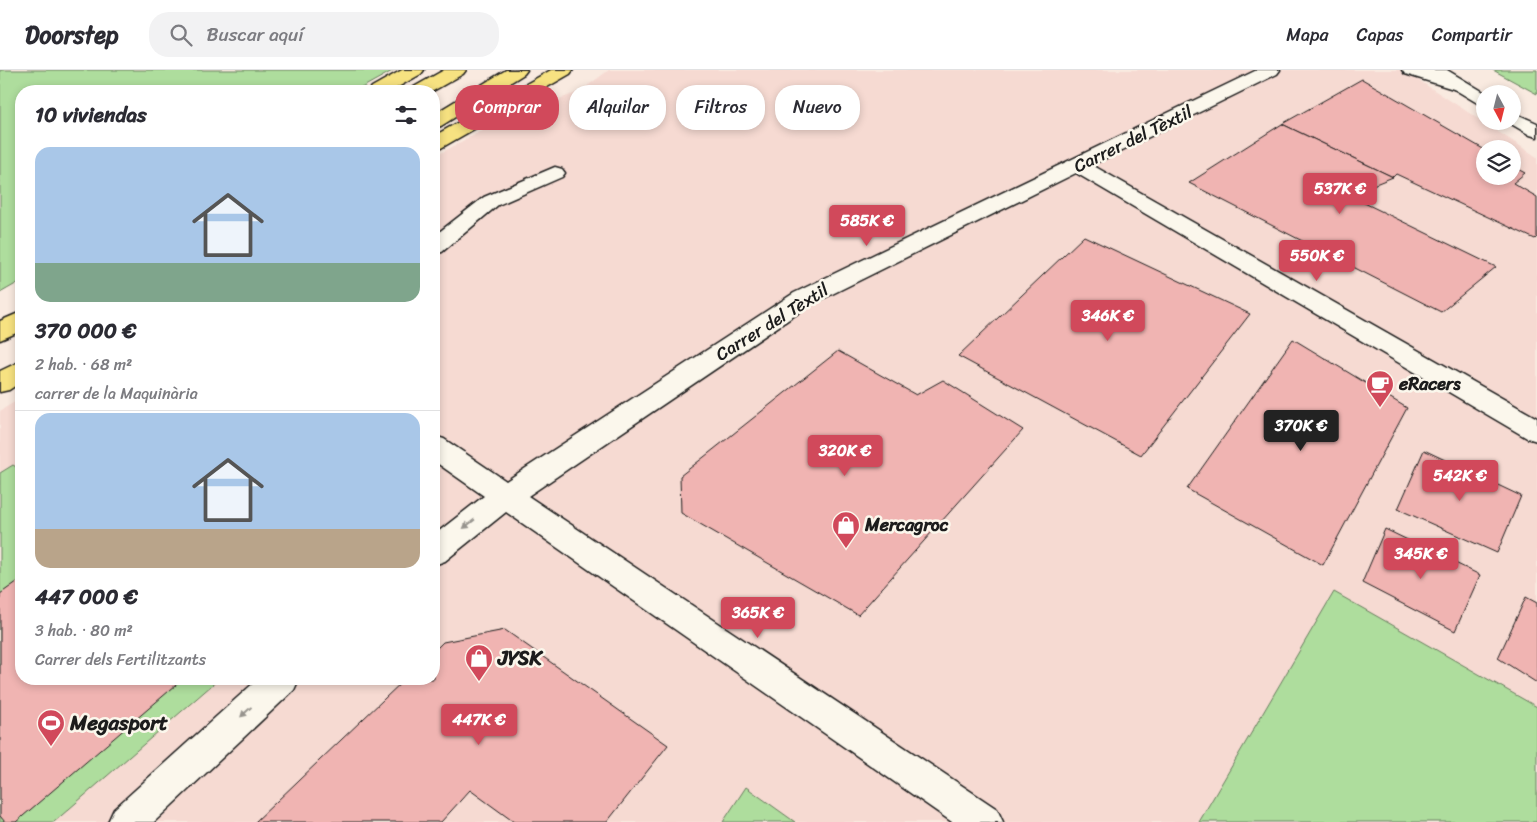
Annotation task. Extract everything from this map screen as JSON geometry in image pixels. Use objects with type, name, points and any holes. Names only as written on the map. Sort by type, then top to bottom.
[{"type":"highway","points":[[389,85],[415,70]]},
{"type":"highway","points":[[431,85],[457,70]]},
{"type":"highway","points":[[440,118],[518,70]]},
{"type":"highway","points":[[440,141],[564,70]]},
{"type":"highway","points":[[0,383],[15,374]]},
{"type":"street","name":"Carrer del Tèxtil","points":[[440,547],[505,496],[802,299],[1272,70]]},
{"type":"street","points":[[1411,70],[1460,86]]},
{"type":"street","points":[[1435,70],[1476,95]]},
{"type":"street","points":[[1521,121],[1537,131]]},
{"type":"street","points":[[1078,166],[1537,431]]},
{"type":"street","points":[[440,242],[490,201],[555,173]]},
{"type":"street","points":[[440,451],[984,822]]},
{"type":"street","points":[[127,822],[275,685]]},
{"type":"shaded area","points":[[609,70],[1403,70],[1476,117],[1476,130],[1495,130],[1511,140],[1476,140],[1476,185],[1521,185],[1521,147],[1537,157],[1537,822],[0,822],[0,411],[15,402],[15,685],[440,685],[440,154],[482,130],[559,130],[559,99],[569,96],[569,130],[666,130],[666,85],[589,85]]},
{"type":"green space","points":[[0,70],[394,70],[367,85],[15,85],[15,284],[0,293]]},
{"type":"green space","points":[[1493,70],[1537,70],[1537,94]]},
{"type":"green space","name":"Megasport","points":[[13,465],[15,466],[15,685],[212,685],[54,822],[0,822],[0,473]]},
{"type":"green space","points":[[1334,592],[1537,707],[1537,822],[1199,822]]},
{"type":"green space","points":[[746,787],[795,822],[723,822]]},
{"type":"building","points":[[1362,79],[1476,145],[1476,185],[1516,185],[1537,197],[1537,237],[1535,239],[1396,174],[1393,177],[1282,124]]},
{"type":"building","points":[[1282,124],[1393,177],[1348,195],[1496,267],[1441,312],[1189,183]]},
{"type":"building","points":[[1084,236],[1250,314],[1141,455],[958,356]]},
{"type":"building","points":[[1293,339],[1407,408],[1323,565],[1187,489]]},
{"type":"building","points":[[838,351],[916,395],[943,380],[1023,430],[858,615],[681,513],[680,476]]},
{"type":"building","points":[[1424,450],[1521,496],[1497,553],[1398,509]]},
{"type":"building","points":[[1385,529],[1480,575],[1455,631],[1362,583]]},
{"type":"building","name":"Megasport","points":[[15,583],[15,685],[176,685],[16,822],[5,822],[0,816],[0,594]]},
{"type":"building","points":[[1526,597],[1537,603],[1537,683],[1498,658]]},
{"type":"building","points":[[505,630],[668,745],[607,822],[514,822],[470,790],[441,822],[255,822],[399,685],[440,685],[440,645],[443,642]]},
{"type":"place","name":"eRacers","points":[[1380,408]]},
{"type":"place","name":"Mercagroc","points":[[846,549]]},
{"type":"place","name":"JYSK","points":[[479,682]]},
{"type":"place","name":"Megasport","points":[[51,747]]}]
